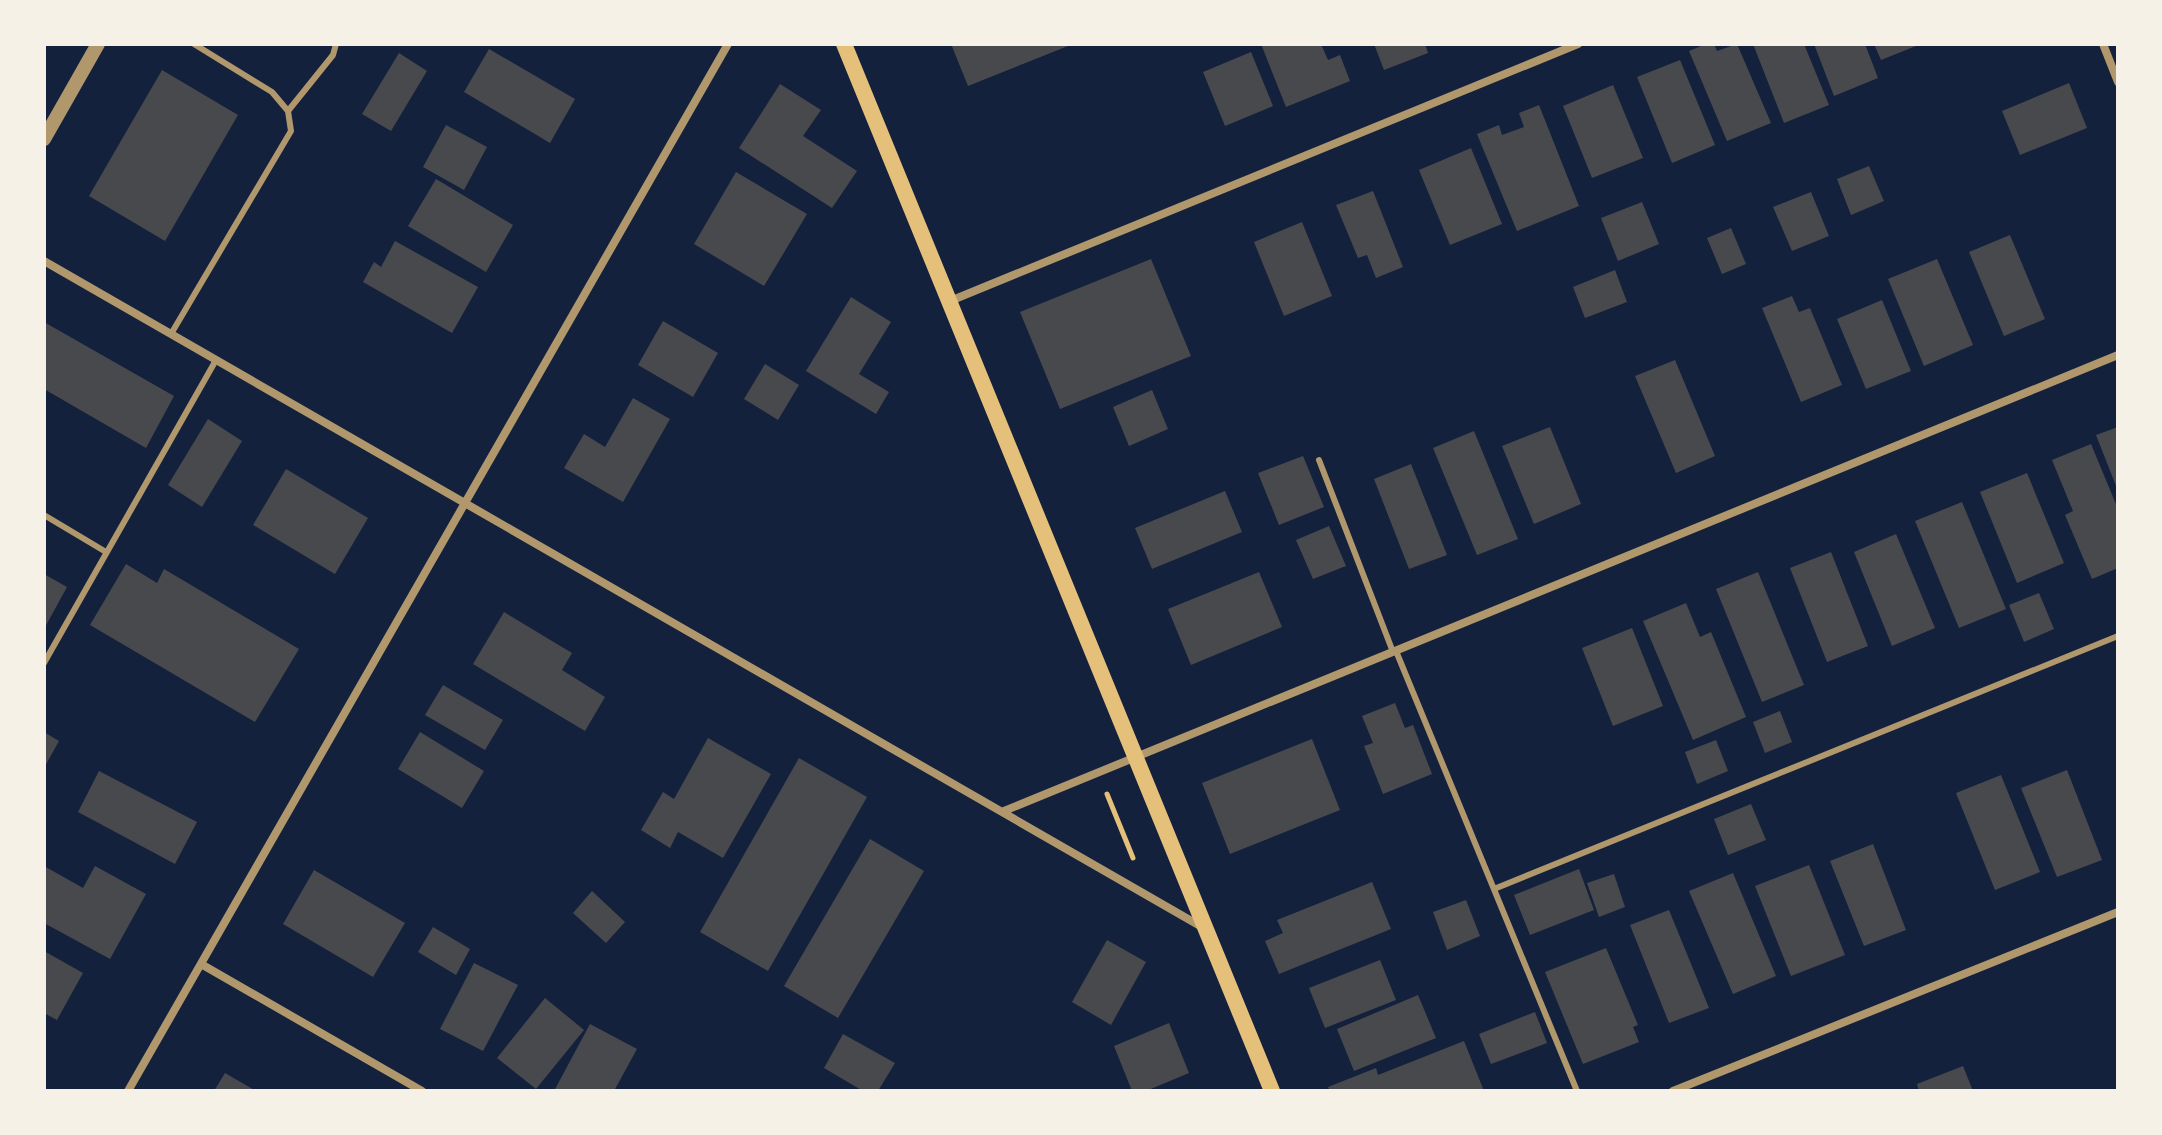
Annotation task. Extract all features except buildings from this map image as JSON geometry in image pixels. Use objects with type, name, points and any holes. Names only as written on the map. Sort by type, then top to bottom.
[{"type":"main road","points":[[844,44],[1272,1091]]},
{"type":"street","points":[[44,139],[98,44]]},
{"type":"street","points":[[128,1091],[728,44]]},
{"type":"street","points":[[949,301],[1578,44]]},
{"type":"street","points":[[2103,44],[2118,82]]},
{"type":"street","points":[[44,261],[1206,930]]},
{"type":"street","points":[[1004,811],[2118,355]]},
{"type":"street","points":[[1673,1091],[2118,912]]},
{"type":"street","points":[[201,964],[422,1091]]},
{"type":"lane","points":[[288,111],[333,55],[336,44]]},
{"type":"lane","points":[[171,334],[291,131],[288,111],[272,92],[198,45]]},
{"type":"lane","points":[[44,663],[216,360]]},
{"type":"lane","points":[[1319,460],[1394,652],[1577,1091]]},
{"type":"lane","points":[[44,515],[106,552]]},
{"type":"lane","points":[[1494,889],[2118,636]]},
{"type":"path","points":[[1106,793],[1134,859]]}]
